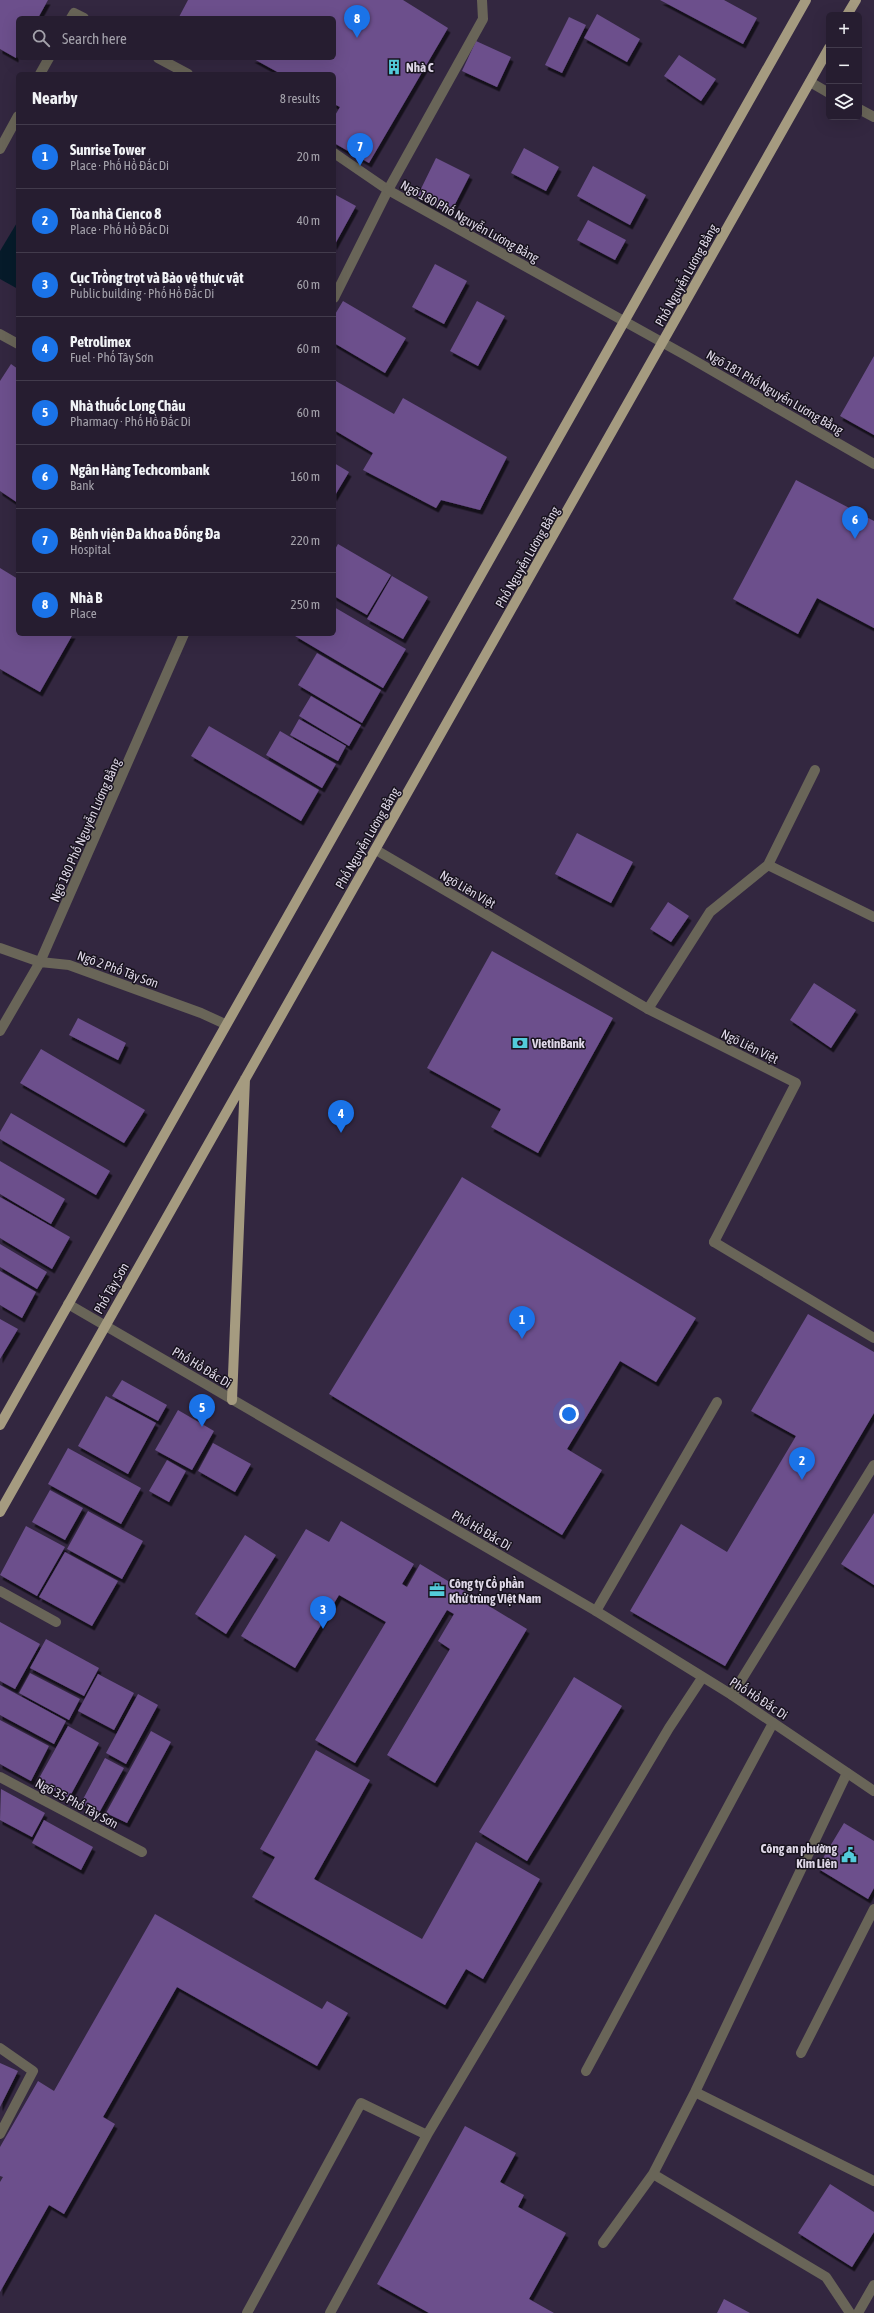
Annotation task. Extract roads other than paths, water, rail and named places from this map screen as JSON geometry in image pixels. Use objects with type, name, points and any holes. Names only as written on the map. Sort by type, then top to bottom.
[{"type":"main road","points":[[0,1425],[225,1024],[806,0]]},
{"type":"main road","points":[[849,12],[856,0]]},
{"type":"main road","name":"Phố Nguyễn Lương Bằng","points":[[245,1077],[376,850],[826,53]]},
{"type":"main road","points":[[232,1400],[245,1077]]},
{"type":"main road","name":"Phố Tây Sơn","points":[[0,1512],[245,1077]]},
{"type":"street","points":[[336,154],[388,190],[483,19],[482,0]]},
{"type":"street","points":[[72,16],[74,12],[81,16]]},
{"type":"street","points":[[41,72],[48,60]]},
{"type":"street","points":[[162,60],[184,72]]},
{"type":"street","points":[[810,82],[826,91]]},
{"type":"street","points":[[862,110],[874,116]]},
{"type":"street","points":[[0,149],[16,120]]},
{"type":"street","name":"Ngõ 180 Phố Nguyễn Lương Bằng","points":[[336,294],[388,190],[663,343]]},
{"type":"street","points":[[0,334],[16,343]]},
{"type":"street","name":"Ngõ 181 Phố Nguyễn Lương Bằng","points":[[663,343],[874,464]]},
{"type":"street","name":"Ngõ 180 Phố Nguyễn Lương Bằng","points":[[0,1032],[40,962],[183,636]]},
{"type":"street","points":[[648,1009],[710,912],[768,865],[815,770]]},
{"type":"street","name":"Ngõ Liên Việt","points":[[376,850],[648,1009],[796,1083],[714,1242],[874,1338]]},
{"type":"street","points":[[768,865],[874,917]]},
{"type":"street","name":"Ngõ 2 Phố Tây Sơn","points":[[0,948],[40,962],[69,965],[200,1013],[225,1024]]},
{"type":"street","name":"Phố Hồ Đắc Di","points":[[68,1304],[596,1611],[702,1678],[732,1695],[874,1791]]},
{"type":"street","points":[[596,1611],[717,1402]]},
{"type":"street","points":[[732,1695],[874,1465]]},
{"type":"street","points":[[0,1591],[56,1622]]},
{"type":"street","points":[[330,2313],[427,2135],[668,1728],[702,1678]]},
{"type":"street","points":[[586,2072],[773,1723]]},
{"type":"street","points":[[603,2243],[653,2174],[695,2092],[847,1773]]},
{"type":"street","name":"Ngõ 35 Phố Tây Sơn","points":[[0,1777],[142,1852]]},
{"type":"street","points":[[801,2053],[874,1909]]},
{"type":"street","points":[[0,2048],[33,2071],[0,2134]]},
{"type":"street","points":[[695,2092],[874,2181]]},
{"type":"street","points":[[246,2313],[361,2103],[427,2135]]},
{"type":"street","points":[[653,2174],[826,2277],[850,2313]]},
{"type":"street","points":[[858,2313],[874,2285]]},
{"type":"water","points":[[16,224],[16,288],[0,279],[0,251]]},
{"type":"place","name":"Nhà B","points":[[357,38]]},
{"type":"place","name":"Nhà C","points":[[394,67]]},
{"type":"place","name":"Bệnh viện Đa khoa Đống Đa","points":[[360,166]]},
{"type":"place","name":"Ngân Hàng Techcombank","points":[[855,539]]},
{"type":"place","name":"VietinBank","points":[[520,1043]]},
{"type":"place","name":"Petrolimex","points":[[341,1133]]},
{"type":"place","name":"Sunrise Tower","points":[[522,1339]]},
{"type":"place","name":"Nhà thuốc Long Châu","points":[[202,1427]]},
{"type":"place","name":"Tòa nhà Cienco 8","points":[[802,1480]]},
{"type":"place","name":"Công ty Cổ phần Khử trùng Việt Nam","points":[[437,1590]]},
{"type":"place","name":"Cục Trồng trọt và Bảo vệ thực vật","points":[[323,1629]]},
{"type":"place","name":"Công an phường Kim Liên","points":[[849,1855]]}]
